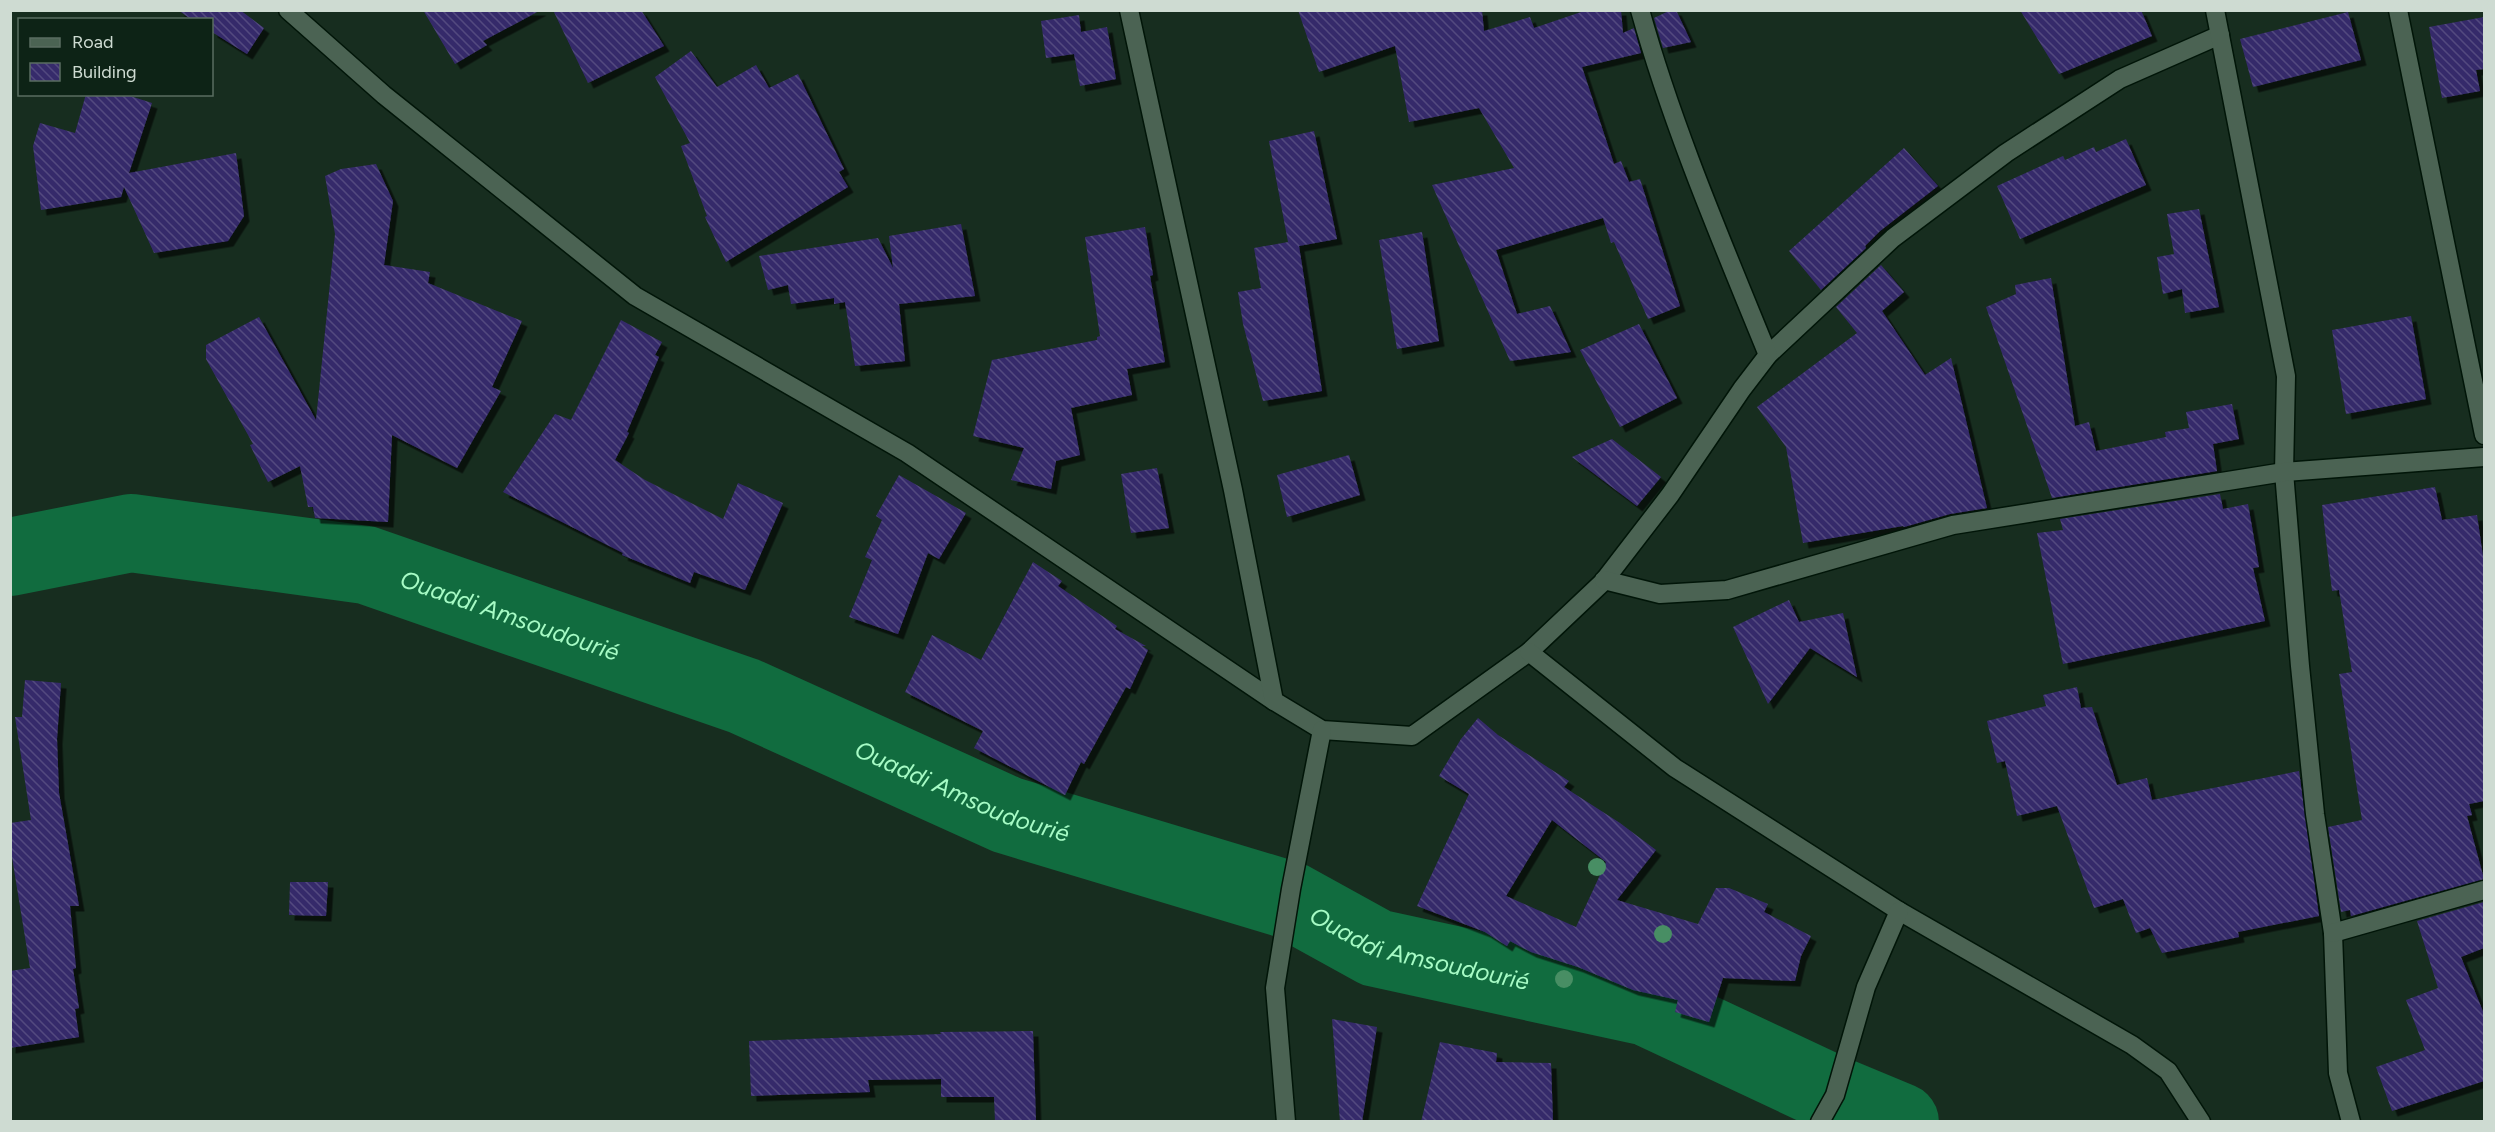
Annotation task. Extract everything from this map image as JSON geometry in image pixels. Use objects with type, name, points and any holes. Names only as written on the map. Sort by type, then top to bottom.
[{"type":"street","points":[[288,10],[384,95],[635,296],[907,453],[1274,701],[1322,730],[1412,736],[1529,652],[1604,580],[1670,495],[1742,389],[1768,355],[1893,238],[2006,153],[2120,79],[2220,34]]},
{"type":"street","points":[[1129,10],[1233,490],[1274,701]]},
{"type":"street","points":[[1640,10],[1654,61],[1708,208],[1768,355]]},
{"type":"street","points":[[2215,10],[2286,376],[2284,471],[2300,666],[2315,814],[2333,933],[2338,1073],[2351,1122]]},
{"type":"street","points":[[2398,10],[2484,435]]},
{"type":"street","points":[[1604,580],[1660,594],[1727,590],[1953,525],[2284,471],[2484,457]]},
{"type":"street","points":[[1529,652],[1675,768],[1899,911],[2132,1045],[2168,1071],[2201,1122]]},
{"type":"street","points":[[1286,1122],[1275,988],[1291,889],[1322,730]]},
{"type":"street","points":[[2333,933],[2484,890]]},
{"type":"street","points":[[1820,1122],[1835,1095],[1866,987],[1899,911]]},
{"type":"building","points":[[178,10],[240,10],[264,28],[247,54],[213,33],[213,18],[189,18]]},
{"type":"building","points":[[423,10],[541,10],[483,41],[487,45],[455,64]]},
{"type":"building","points":[[553,10],[641,10],[664,46],[588,83]]},
{"type":"building","points":[[1298,10],[1482,10],[1484,31],[1530,17],[1534,28],[1587,10],[1621,10],[1623,33],[1634,28],[1641,53],[1582,67],[1614,164],[1621,161],[1629,182],[1640,179],[1680,306],[1648,319],[1614,242],[1611,243],[1603,218],[1496,250],[1517,314],[1550,306],[1571,352],[1510,361],[1432,185],[1514,168],[1479,108],[1409,122],[1395,46],[1319,72]]},
{"type":"building","points":[[1676,10],[1691,42],[1663,48],[1654,18]]},
{"type":"building","points":[[2020,10],[2141,10],[2152,36],[2059,74]]},
{"type":"building","points":[[2348,12],[2361,60],[2253,87],[2240,39]]},
{"type":"building","points":[[1079,15],[1081,32],[1107,27],[1116,79],[1080,86],[1074,54],[1046,58],[1041,21]]},
{"type":"building","points":[[2484,17],[2484,69],[2476,70],[2480,91],[2442,98],[2429,27]]},
{"type":"building","points":[[691,51],[717,87],[756,65],[769,88],[798,74],[844,169],[839,172],[848,187],[726,262],[705,217],[707,216],[681,146],[690,143],[655,77]]},
{"type":"building","points":[[85,96],[130,96],[152,103],[129,173],[236,153],[244,216],[228,241],[154,253],[124,187],[121,197],[41,210],[33,146],[40,123],[75,133]]},
{"type":"building","points":[[1314,131],[1337,239],[1299,246],[1322,391],[1263,401],[1243,324],[1238,292],[1261,288],[1254,248],[1288,242],[1269,141]]},
{"type":"building","points":[[2126,139],[2146,185],[2020,239],[1997,186],[2063,156],[2065,160],[2094,147],[2096,152]]},
{"type":"building","points":[[1904,148],[1938,186],[1880,231],[1865,246],[1866,248],[1821,290],[1789,251]]},
{"type":"building","points":[[376,164],[393,201],[384,265],[430,272],[428,283],[522,321],[492,387],[501,391],[457,468],[392,435],[388,522],[315,518],[313,507],[308,507],[300,466],[268,482],[250,445],[253,444],[206,359],[206,345],[259,317],[316,420],[335,234],[325,176],[341,169]]},
{"type":"building","points":[[2199,209],[2219,307],[2185,313],[2182,289],[2163,294],[2157,257],[2174,254],[2167,214]]},
{"type":"building","points":[[961,224],[975,296],[899,304],[905,361],[855,366],[845,302],[834,304],[834,298],[791,304],[788,285],[768,290],[759,256],[878,238],[893,268],[889,236]]},
{"type":"building","points":[[1145,227],[1153,275],[1150,276],[1165,362],[1127,369],[1132,395],[1071,408],[1080,455],[1056,461],[1051,489],[1011,480],[1024,448],[973,436],[992,360],[1097,340],[1100,336],[1085,237]]},
{"type":"building","points":[[1422,232],[1439,341],[1397,349],[1379,240]]},
{"type":"building","points":[[1881,265],[1904,292],[1882,311],[1925,375],[1951,358],[1987,508],[1950,514],[1904,527],[1803,543],[1786,447],[1757,407],[1857,333],[1836,307]]},
{"type":"building","points":[[2051,278],[2075,426],[2089,422],[2096,451],[2166,437],[2165,432],[2189,428],[2186,412],[2232,404],[2239,439],[2213,444],[2217,471],[2052,498],[1986,307],[2016,294],[2015,285]]},
{"type":"building","points":[[2411,316],[2426,399],[2346,414],[2332,330]]},
{"type":"building","points":[[621,320],[662,342],[655,355],[659,357],[627,432],[629,433],[615,460],[645,480],[723,519],[738,483],[783,503],[745,590],[694,572],[690,583],[622,555],[623,553],[503,492],[555,414],[571,420]]},
{"type":"building","points":[[1639,324],[1677,398],[1620,427],[1580,350]]},
{"type":"building","points":[[1612,439],[1661,477],[1637,506],[1572,457]]},
{"type":"building","points":[[1349,455],[1360,495],[1287,517],[1277,475]]},
{"type":"building","points":[[1157,468],[1169,528],[1131,533],[1121,474]]},
{"type":"building","points":[[899,475],[966,513],[939,559],[928,553],[898,634],[849,617],[872,560],[865,557],[882,520],[876,516]]},
{"type":"building","points":[[2435,487],[2442,520],[2477,515],[2484,563],[2484,801],[2469,804],[2472,815],[2467,816],[2484,879],[2351,916],[2350,910],[2341,912],[2328,827],[2362,820],[2339,674],[2352,672],[2339,590],[2332,591],[2322,505]]},
{"type":"building","points":[[2220,494],[2223,509],[2248,504],[2259,567],[2253,568],[2265,621],[2063,664],[2037,533],[2063,530],[2060,519]]},
{"type":"building","points":[[1033,562],[1062,581],[1058,586],[1117,626],[1115,629],[1146,646],[1142,646],[1148,650],[1130,689],[1126,687],[1084,764],[1081,762],[1065,795],[974,748],[983,731],[905,692],[932,635],[981,660]]},
{"type":"building","points":[[1789,600],[1799,622],[1843,613],[1857,677],[1810,648],[1768,704],[1733,627]]},
{"type":"building","points":[[25,680],[61,683],[57,739],[59,793],[79,906],[70,906],[76,968],[73,969],[79,1008],[75,1009],[79,1037],[10,1048],[10,971],[30,968],[10,845],[10,823],[31,820],[15,717],[22,717]]},
{"type":"building","points":[[2077,687],[2081,708],[2092,707],[2117,785],[2147,778],[2152,800],[2299,771],[2319,916],[2238,932],[2239,937],[2162,953],[2150,928],[2136,933],[2123,899],[2094,908],[2057,806],[2017,816],[2005,761],[1997,763],[1987,721],[2046,706],[2043,695]]},
{"type":"building","points":[[1478,718],[1498,735],[1569,781],[1564,787],[1620,823],[1656,850],[1617,900],[1698,924],[1716,888],[1729,888],[1768,904],[1764,912],[1811,936],[1801,956],[1795,981],[1723,978],[1709,1022],[1675,1012],[1678,1000],[1633,990],[1578,967],[1531,952],[1510,941],[1507,946],[1485,932],[1417,906],[1469,794],[1439,776],[1461,739]],"holes":[[[1552,820],[1606,862],[1576,927],[1506,896]]]},
{"type":"building","points":[[290,882],[328,882],[326,916],[289,915]]},
{"type":"building","points":[[2484,902],[2484,948],[2461,957],[2484,1014],[2484,1081],[2392,1111],[2376,1067],[2425,1050],[2406,1000],[2438,988],[2417,921]]},
{"type":"building","points":[[1332,1019],[1377,1027],[1362,1122],[1340,1122]]},
{"type":"building","points":[[1033,1031],[1036,1122],[995,1122],[994,1097],[941,1097],[941,1079],[868,1080],[870,1092],[751,1096],[749,1041],[941,1034],[940,1032]]},
{"type":"building","points":[[1440,1042],[1497,1053],[1496,1062],[1551,1063],[1553,1122],[1421,1122]]},
{"type":"waterway","name":"Ouaddi Amsoudourié","points":[[10,557],[131,533],[366,565],[744,696],[1007,815],[1289,900],[1376,948],[1647,1007],[1835,1095],[1900,1122]]}]
